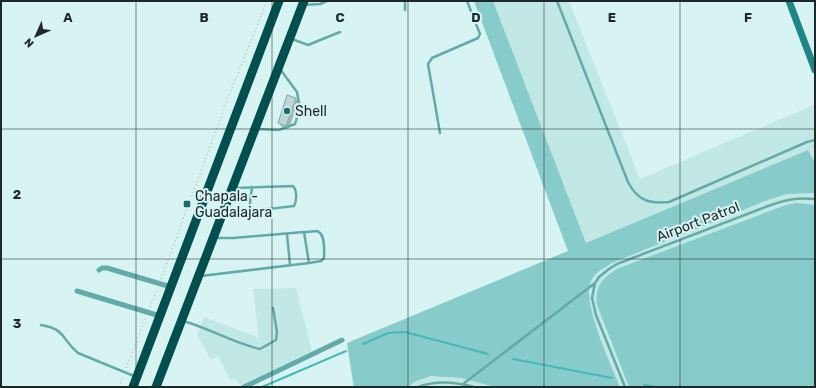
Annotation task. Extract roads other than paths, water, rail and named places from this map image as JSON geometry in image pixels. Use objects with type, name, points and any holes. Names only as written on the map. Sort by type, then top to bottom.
[{"type":"highway","points":[[133,387],[279,1]]},
{"type":"highway","points":[[156,387],[303,3]]},
{"type":"street","points":[[789,1],[815,70]]},
{"type":"street","points":[[99,270],[102,268],[107,268],[171,287]]},
{"type":"street","points":[[77,291],[160,316]]},
{"type":"street","points":[[244,387],[342,340]]},
{"type":"lane","points":[[303,3],[320,4],[327,1]]},
{"type":"lane","points":[[405,1],[406,10]]},
{"type":"lane","points":[[440,133],[428,64],[432,58],[478,38],[480,34],[467,1]]},
{"type":"lane","points":[[557,1],[628,182],[632,190],[641,199],[655,203],[669,202],[807,142],[815,140]]},
{"type":"lane","points":[[289,38],[308,45],[340,32]]},
{"type":"lane","points":[[254,129],[279,130],[295,124],[300,108],[297,92],[278,66]]},
{"type":"lane","points":[[222,214],[294,206],[296,202],[295,188],[293,186],[232,188]]},
{"type":"lane","points":[[249,211],[252,187]]},
{"type":"lane","name":"Airport Patrol","points":[[463,384],[595,283],[604,272],[617,264],[788,199],[815,199]]},
{"type":"lane","points":[[199,276],[309,263],[321,261],[324,258],[323,238],[317,231],[233,238],[213,238]]},
{"type":"lane","points":[[304,232],[309,263]]},
{"type":"lane","points":[[286,234],[290,265]]},
{"type":"lane","points":[[595,283],[593,290],[594,306],[625,387]]},
{"type":"lane","points":[[182,320],[201,326],[249,347],[260,349],[276,340],[277,332],[273,308]]},
{"type":"lane","points":[[41,325],[59,330],[72,348],[78,353],[136,377]]},
{"type":"lane","points":[[418,387],[429,383],[444,382],[474,387]]},
{"type":"waterway","points":[[363,344],[388,333],[405,332],[488,354]]},
{"type":"waterway","points":[[262,387],[346,351]]},
{"type":"waterway","points":[[513,359],[612,378]]},
{"type":"waterway","points":[[644,385],[658,387]]},
{"type":"place","name":"Shell","points":[[287,111]]},
{"type":"place","name":"Chapala - Guadalajara","points":[[187,204]]}]
